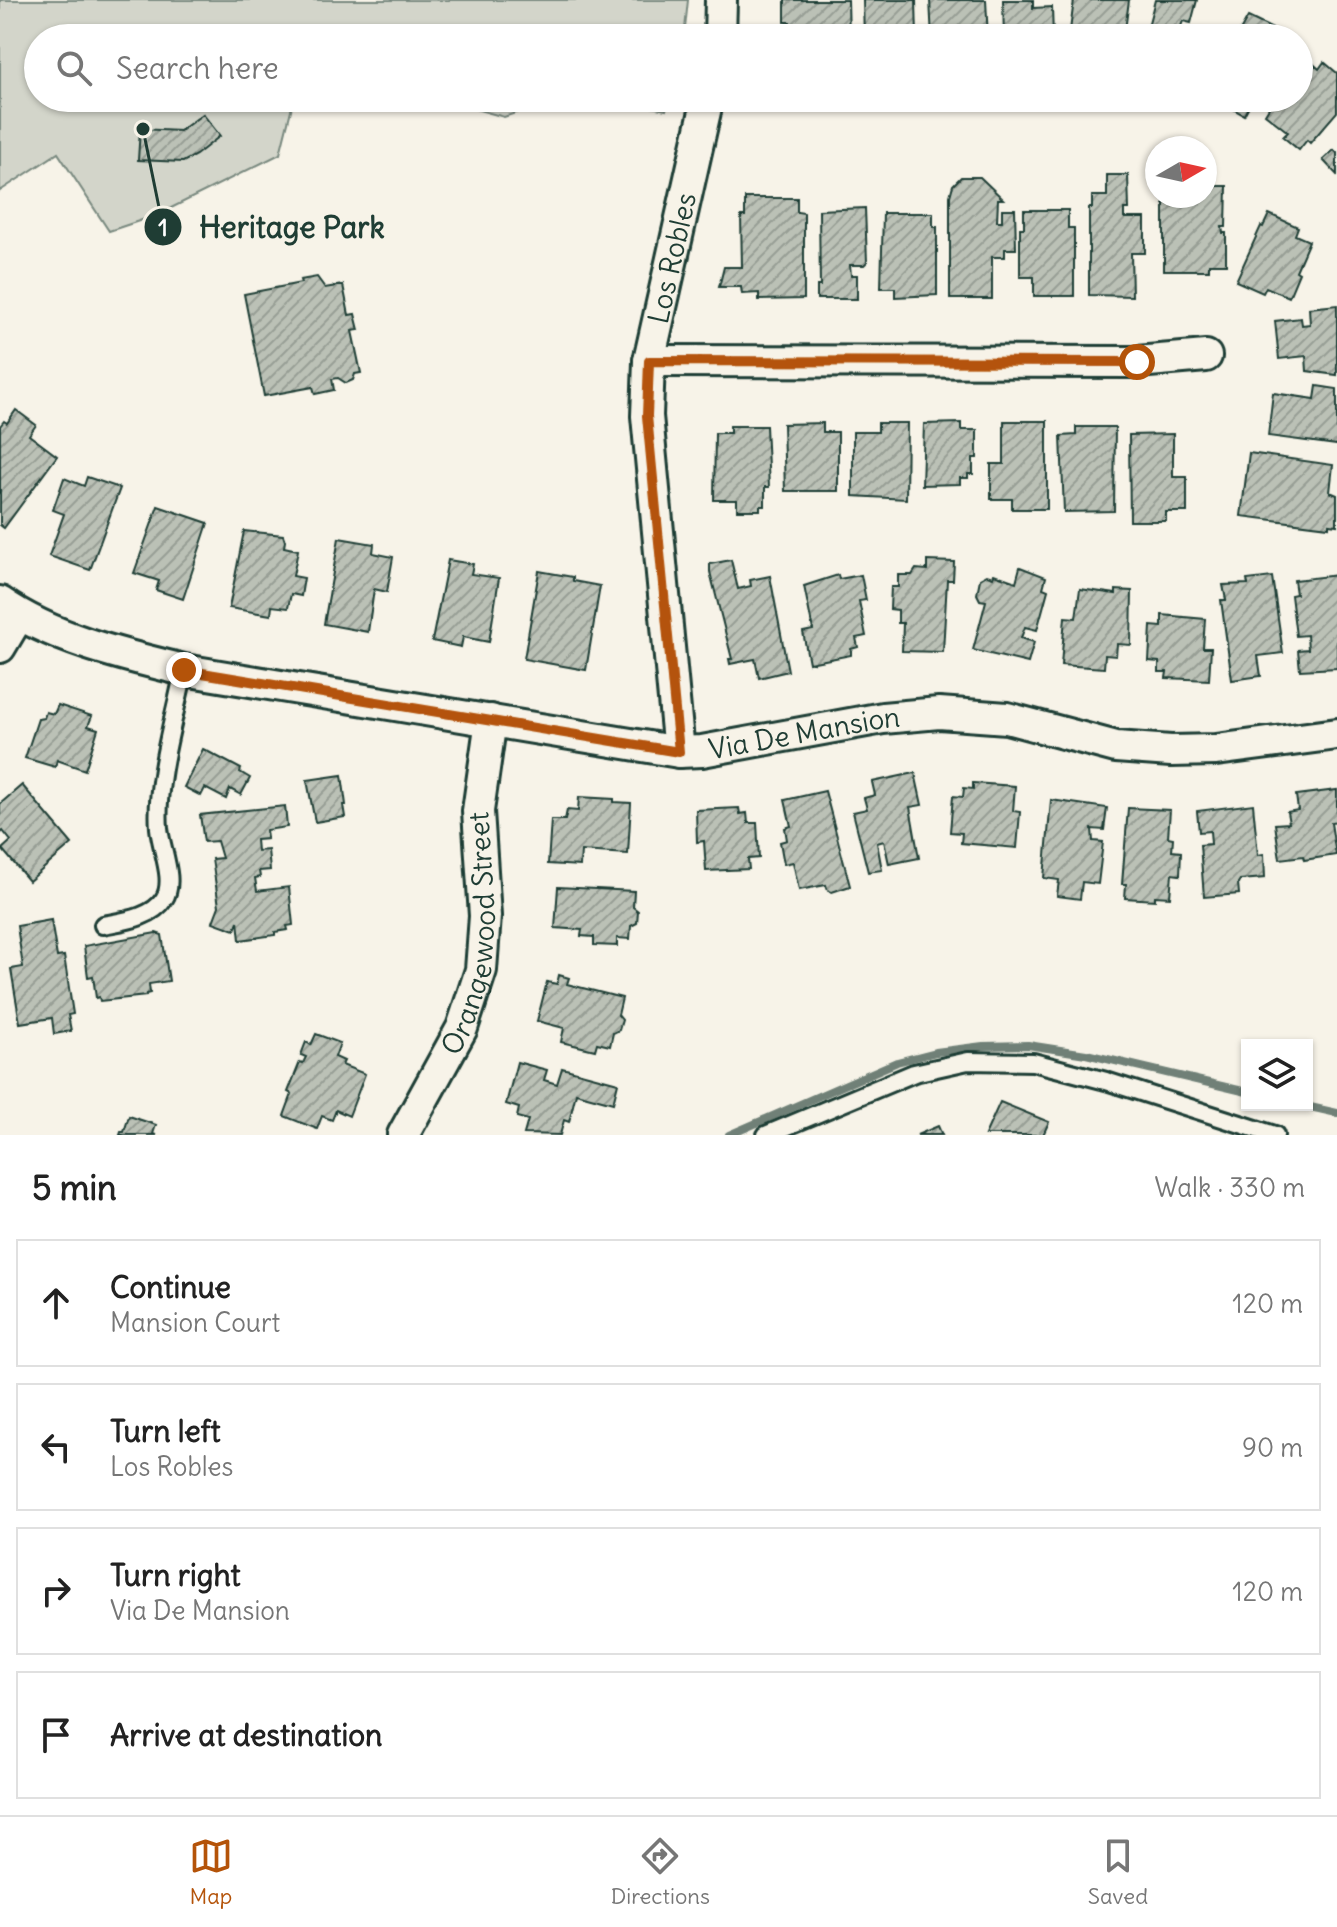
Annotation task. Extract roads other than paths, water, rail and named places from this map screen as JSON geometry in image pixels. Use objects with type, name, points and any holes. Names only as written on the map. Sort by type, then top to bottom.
[{"type":"street","points":[[720,24],[721,0]]},
{"type":"street","name":"Los Robles","points":[[679,752],[647,416],[649,361],[705,112]]},
{"type":"street","points":[[649,361],[1137,362],[1206,356]]},
{"type":"street","points":[[0,647],[10,608]]},
{"type":"street","name":"Via De Mansion","points":[[10,608],[111,652],[184,670],[679,752],[702,751],[883,718],[939,713],[1007,718],[1116,747],[1171,751],[1216,750],[1337,734]]},
{"type":"street","name":"Orangewood Street","points":[[403,1135],[462,1028],[481,970],[485,916],[478,811],[491,720]]},
{"type":"lane","points":[[103,925],[139,918],[162,902],[169,889],[159,825],[162,784],[184,670]]},
{"type":"lane","points":[[766,1135],[914,1073],[968,1061],[1033,1062],[1106,1081],[1275,1135]]},
{"type":"waterway","points":[[729,1135],[897,1062],[936,1052],[983,1046],[1028,1045],[1086,1054],[1241,1091]]},
{"type":"waterway","points":[[1313,1108],[1337,1113]]},
{"type":"place","name":"Heritage Park","points":[[143,129]]}]
